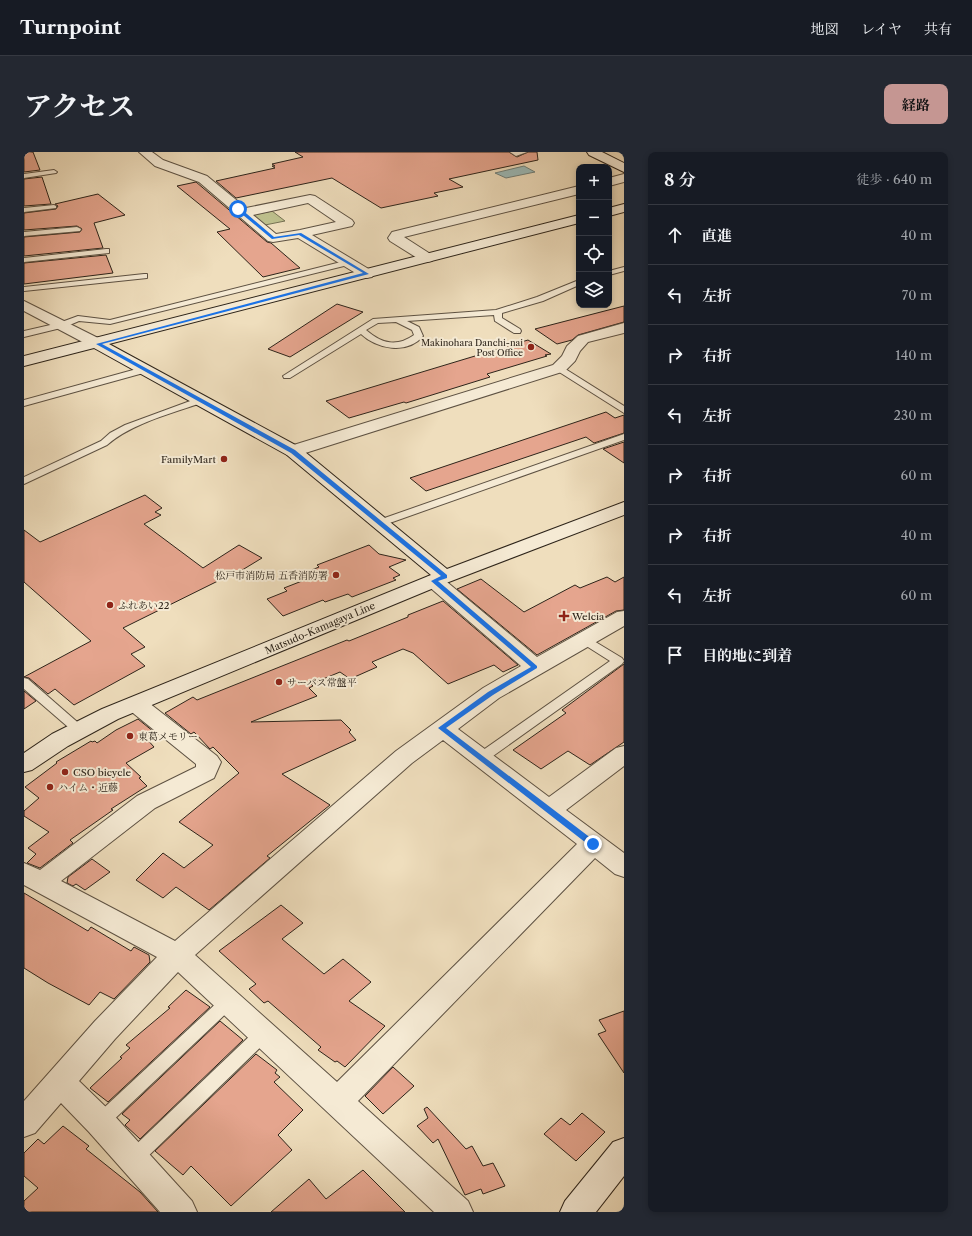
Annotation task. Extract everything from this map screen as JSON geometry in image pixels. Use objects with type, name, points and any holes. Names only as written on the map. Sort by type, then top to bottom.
[{"type":"street","points":[[145,152],[159,163],[203,179],[273,238],[300,234],[347,223],[310,199],[243,212]]},
{"type":"street","points":[[593,152],[624,168]]},
{"type":"street","points":[[612,181],[624,178]]},
{"type":"street","points":[[427,258],[395,238],[397,235],[576,191]]},
{"type":"street","points":[[612,211],[624,208]]},
{"type":"street","points":[[24,361],[98,344],[576,220]]},
{"type":"street","points":[[300,234],[367,274]]},
{"type":"street","points":[[24,305],[62,324],[293,451],[380,522],[439,579],[535,667]]},
{"type":"street","points":[[293,451],[559,368],[569,358],[573,349],[582,339],[624,328]]},
{"type":"street","name":"Matsudo-Kamagaya Line","points":[[24,764],[60,740],[110,714],[439,579],[624,508]]},
{"type":"street","points":[[24,1123],[105,1030],[177,955],[404,757],[491,693],[624,617]]},
{"type":"street","points":[[136,704],[209,762],[206,772],[146,802],[33,877],[177,955],[264,1033],[457,1212]]},
{"type":"street","points":[[442,728],[624,867]]},
{"type":"street","points":[[549,810],[624,754]]},
{"type":"street","points":[[337,1102],[593,844]]},
{"type":"street","points":[[60,1082],[100,1122],[181,1212]]},
{"type":"street","points":[[576,1212],[624,1152]]},
{"type":"lane","points":[[514,152],[516,154],[524,152]]},
{"type":"lane","points":[[24,176],[54,172]]},
{"type":"lane","points":[[24,210],[54,207]]},
{"type":"lane","points":[[24,234],[77,229]]},
{"type":"lane","points":[[24,260],[106,251]]},
{"type":"lane","points":[[24,334],[62,324],[78,318],[110,322],[348,262]]},
{"type":"lane","points":[[612,272],[624,269]]},
{"type":"lane","points":[[24,289],[144,276]]},
{"type":"lane","points":[[287,376],[376,321],[498,312],[503,309],[540,299],[576,283]]},
{"type":"lane","points":[[498,312],[498,319],[517,332]]},
{"type":"lane","points":[[361,330],[374,342],[387,345],[399,345],[411,342],[418,336],[416,329],[397,320]]},
{"type":"lane","points":[[559,368],[624,410]]},
{"type":"lane","points":[[24,403],[144,370]]},
{"type":"lane","points":[[24,481],[104,443],[113,435],[128,428],[200,400]]},
{"type":"lane","points":[[380,522],[624,437]]},
{"type":"lane","points":[[482,758],[618,661],[584,639]]},
{"type":"lane","points":[[24,682],[79,730]]},
{"type":"lane","points":[[100,1122],[228,1002]]},
{"type":"lane","points":[[133,1159],[264,1033]]},
{"type":"green space","points":[[272,211],[285,221],[265,225],[253,215]]},
{"type":"water","points":[[524,166],[535,172],[506,178],[495,173]]},
{"type":"building","points":[[24,152],[33,152],[40,170],[24,172]]},
{"type":"building","points":[[295,152],[509,152],[517,157],[528,152],[537,152],[538,160],[449,179],[463,187],[434,193],[438,196],[381,208],[332,178],[236,198],[216,181],[275,168],[272,164],[303,157]]},
{"type":"building","points":[[42,177],[51,204],[24,206],[24,179]]},
{"type":"building","points":[[196,182],[300,268],[263,277],[217,232],[230,229],[177,186]]},
{"type":"building","points":[[98,194],[125,215],[94,223],[103,248],[24,256],[24,237],[80,232],[82,229],[77,226],[24,230],[24,213],[56,209],[58,206],[55,204]]},
{"type":"building","points":[[106,255],[113,273],[24,284],[24,263]]},
{"type":"building","points":[[337,304],[363,312],[290,357],[268,349]]},
{"type":"building","points":[[624,306],[624,322],[578,335],[572,340],[557,344],[535,329]]},
{"type":"building","points":[[528,340],[551,354],[487,374],[490,377],[406,403],[404,402],[349,418],[326,401]]},
{"type":"building","points":[[606,412],[615,418],[624,415],[624,433],[594,443],[586,437],[426,491],[410,478]]},
{"type":"building","points":[[624,442],[624,463],[603,449]]},
{"type":"building","name":"ふれあい22","points":[[145,495],[162,508],[155,512],[161,515],[144,524],[203,568],[239,545],[262,558],[234,575],[232,574],[123,628],[145,647],[131,654],[145,666],[74,705],[55,689],[48,694],[29,678],[24,677],[91,641],[24,582],[24,530],[40,542]]},
{"type":"building","points":[[369,545],[379,554],[406,560],[389,567],[400,575],[393,578],[396,580],[352,597],[348,594],[325,602],[323,600],[283,616],[267,599],[287,591],[284,588],[302,581],[297,576],[319,567],[317,565]]},
{"type":"building","points":[[607,577],[615,582],[624,577],[624,610],[616,611],[537,655],[457,589],[481,579],[524,612],[575,585],[580,588]]},
{"type":"building","points":[[443,601],[518,665],[503,672],[494,665],[448,684],[413,653],[403,649],[372,662],[377,667],[350,679],[340,672],[311,684],[313,686],[309,688],[317,696],[251,722],[341,720],[351,730],[349,732],[356,740],[282,774],[330,805],[267,856],[270,858],[209,910],[176,887],[163,898],[136,880],[163,853],[184,868],[213,845],[179,822],[239,773],[213,747],[210,749],[194,732],[191,734],[165,713],[193,697],[197,700],[347,640],[349,641]]},
{"type":"building","points":[[624,664],[624,742],[590,765],[568,751],[541,769],[513,750],[566,713],[562,710]]},
{"type":"building","points":[[24,691],[36,701],[24,709]]},
{"type":"building","points":[[138,719],[154,732],[146,738],[154,747],[126,763],[141,777],[139,778],[147,786],[111,809],[113,810],[70,840],[73,843],[40,868],[27,863],[36,854],[28,848],[49,832],[24,816],[24,811],[39,798],[25,787],[57,763],[56,762],[91,741],[95,741],[97,743],[116,730]]},
{"type":"building","points":[[92,859],[110,872],[85,890],[76,884],[73,886],[67,883],[68,877]]},
{"type":"building","points":[[24,893],[88,931],[91,927],[131,951],[134,947],[149,955],[150,962],[114,999],[100,992],[89,1005],[48,983],[24,968]]},
{"type":"building","points":[[281,905],[303,923],[282,939],[324,974],[343,959],[371,982],[349,1001],[385,1026],[345,1067],[318,1050],[321,1047],[268,1001],[264,1003],[249,989],[256,984],[219,951]]},
{"type":"building","points":[[186,990],[210,1007],[108,1102],[90,1088],[122,1058],[120,1057],[130,1048],[126,1045],[170,1008],[168,1007]]},
{"type":"building","points":[[624,1011],[624,1073],[598,1034],[606,1031],[599,1020]]},
{"type":"building","points":[[220,1021],[243,1040],[140,1139],[125,1125],[130,1120],[122,1114]]},
{"type":"building","points":[[256,1054],[277,1070],[275,1073],[280,1077],[274,1082],[303,1110],[278,1135],[292,1150],[231,1206],[191,1166],[183,1175],[155,1151]]},
{"type":"building","points":[[393,1067],[414,1086],[383,1114],[365,1096]]},
{"type":"building","points":[[427,1107],[466,1149],[472,1146],[483,1166],[493,1163],[505,1186],[483,1194],[481,1189],[465,1195],[438,1139],[433,1143],[417,1126],[428,1118],[424,1109]]},
{"type":"building","points":[[582,1113],[605,1132],[576,1161],[544,1134],[561,1118],[570,1125]]},
{"type":"building","points":[[63,1126],[89,1146],[86,1149],[140,1192],[158,1212],[24,1212],[24,1201],[38,1188],[24,1176],[24,1153],[38,1139],[44,1144]]},
{"type":"building","points":[[363,1170],[405,1212],[271,1212],[309,1179],[326,1199]]},
{"type":"place","name":"Makinohara Danchi-nai Post Office","points":[[531,347]]},
{"type":"place","name":"FamilyMart","points":[[224,459]]},
{"type":"place","name":"松戸市消防局 五香消防署","points":[[336,575]]},
{"type":"place","name":"ふれあい22","points":[[110,605]]},
{"type":"place","name":"Welcia","points":[[564,616]]},
{"type":"place","name":"サーパス常盤平","points":[[279,682]]},
{"type":"place","name":"東葛メモリー","points":[[130,736]]},
{"type":"place","name":"CSO bicycle","points":[[65,772]]},
{"type":"place","name":"ハイム・近藤","points":[[50,787]]},
{"type":"route","points":[[238,209],[273,238],[300,234],[367,274],[98,344],[293,451],[445,577],[434,581],[535,667],[491,693],[442,728],[593,844]]}]
